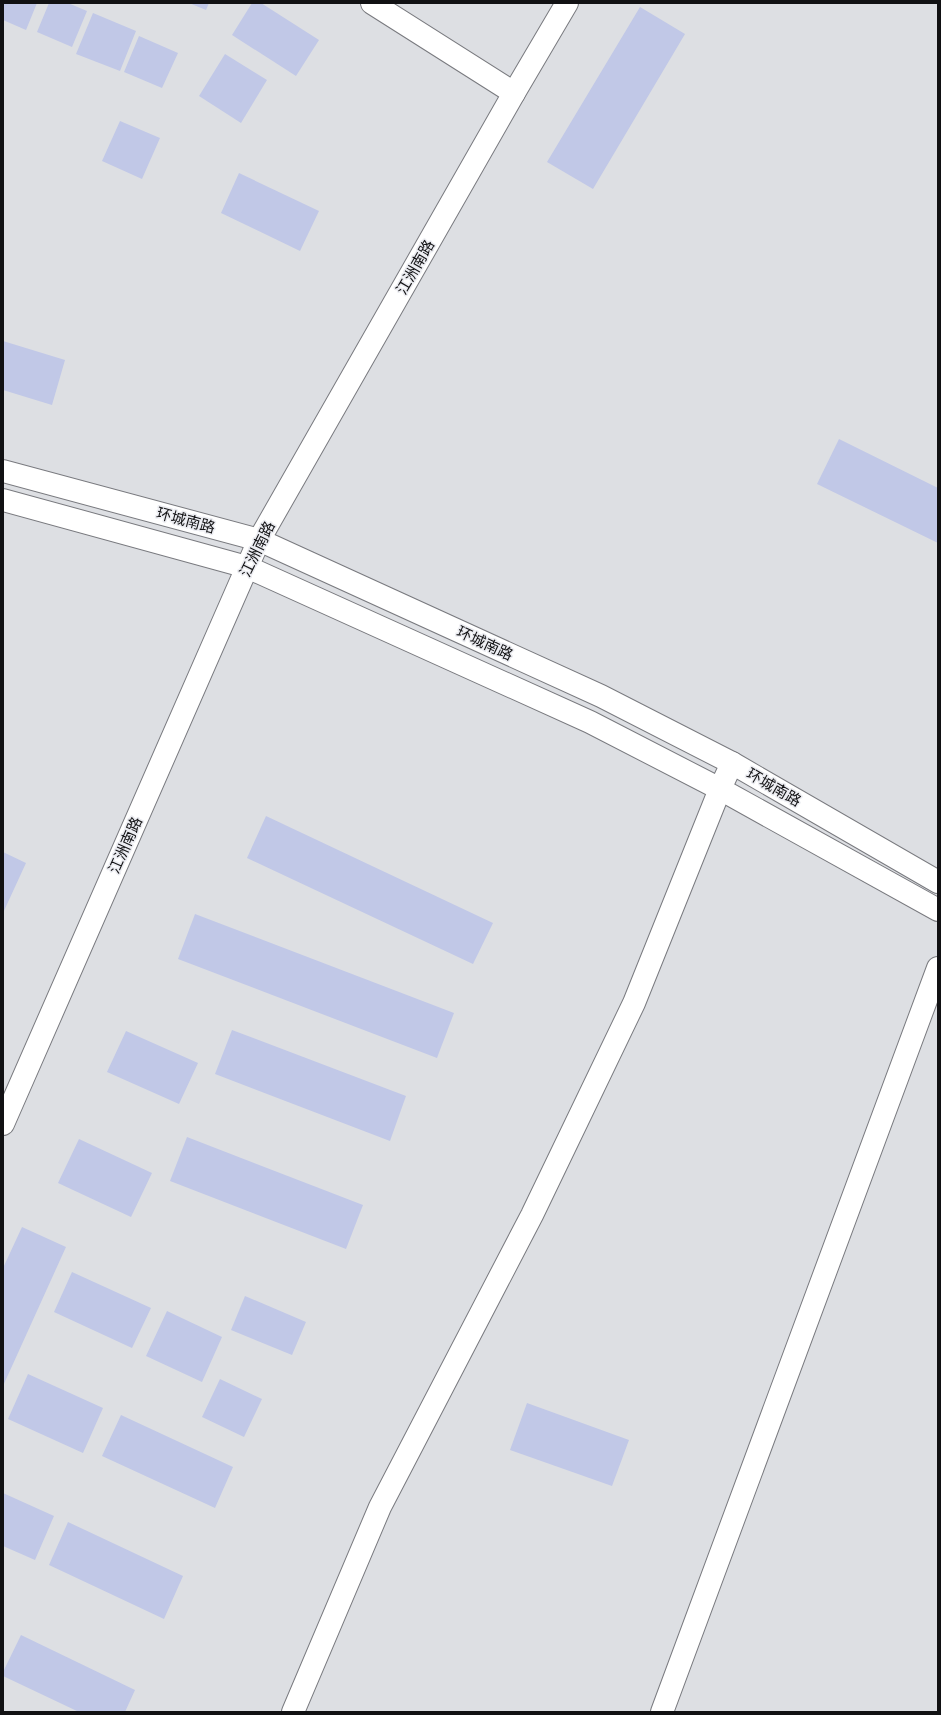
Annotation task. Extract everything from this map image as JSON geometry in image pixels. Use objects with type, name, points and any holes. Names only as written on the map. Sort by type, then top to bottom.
[{"type":"main road","points":[[372,3],[514,93]]},
{"type":"main road","name":"江洲南路","points":[[3,1124],[260,540],[514,93],[567,3]]},
{"type":"main road","name":"环城南路","points":[[3,471],[260,540],[602,696],[732,763],[938,882]]},
{"type":"main road","name":"环城南路","points":[[3,500],[248,567],[590,722],[720,789],[938,910]]},
{"type":"main road","points":[[293,1712],[380,1507],[532,1215],[634,1003],[720,789],[732,763]]},
{"type":"main road","points":[[662,1712],[938,968]]},
{"type":"building","points":[[3,3],[37,3],[26,30],[3,20]]},
{"type":"building","points":[[49,3],[68,3],[87,11],[72,47],[37,32]]},
{"type":"building","points":[[189,3],[209,3],[206,10]]},
{"type":"building","points":[[252,3],[261,3],[319,40],[296,76],[232,35]]},
{"type":"building","points":[[640,7],[685,34],[593,189],[547,162]]},
{"type":"building","points":[[93,13],[136,31],[120,71],[76,54]]},
{"type":"building","points":[[139,36],[178,53],[162,88],[124,72]]},
{"type":"building","points":[[225,54],[267,80],[241,123],[199,96]]},
{"type":"building","points":[[120,121],[160,138],[142,179],[102,161]]},
{"type":"building","points":[[239,173],[319,211],[300,251],[221,213]]},
{"type":"building","points":[[3,341],[65,360],[52,405],[3,390]]},
{"type":"building","points":[[839,439],[938,488],[938,543],[817,484]]},
{"type":"building","points":[[266,816],[493,923],[473,964],[247,858]]},
{"type":"building","points":[[3,852],[26,863],[3,913]]},
{"type":"building","points":[[195,914],[454,1013],[437,1058],[178,959]]},
{"type":"building","points":[[232,1030],[406,1096],[390,1141],[215,1074]]},
{"type":"building","points":[[126,1031],[198,1063],[179,1104],[107,1072]]},
{"type":"building","points":[[187,1137],[363,1205],[346,1249],[170,1181]]},
{"type":"building","points":[[79,1139],[152,1173],[131,1217],[58,1183]]},
{"type":"building","points":[[22,1227],[66,1247],[3,1386],[3,1268]]},
{"type":"building","points":[[72,1272],[151,1308],[132,1348],[54,1312]]},
{"type":"building","points":[[245,1296],[306,1322],[292,1355],[231,1330]]},
{"type":"building","points":[[167,1311],[222,1337],[202,1382],[146,1356]]},
{"type":"building","points":[[28,1374],[103,1408],[83,1453],[8,1419]]},
{"type":"building","points":[[220,1379],[262,1399],[244,1437],[202,1417]]},
{"type":"building","points":[[527,1403],[629,1440],[612,1486],[510,1450]]},
{"type":"building","points":[[121,1415],[233,1467],[215,1508],[102,1456]]},
{"type":"building","points":[[3,1493],[54,1516],[35,1560],[3,1546]]},
{"type":"building","points":[[68,1522],[183,1576],[164,1619],[49,1565]]},
{"type":"building","points":[[21,1635],[135,1690],[125,1712],[79,1712],[3,1676],[3,1672]]}]
